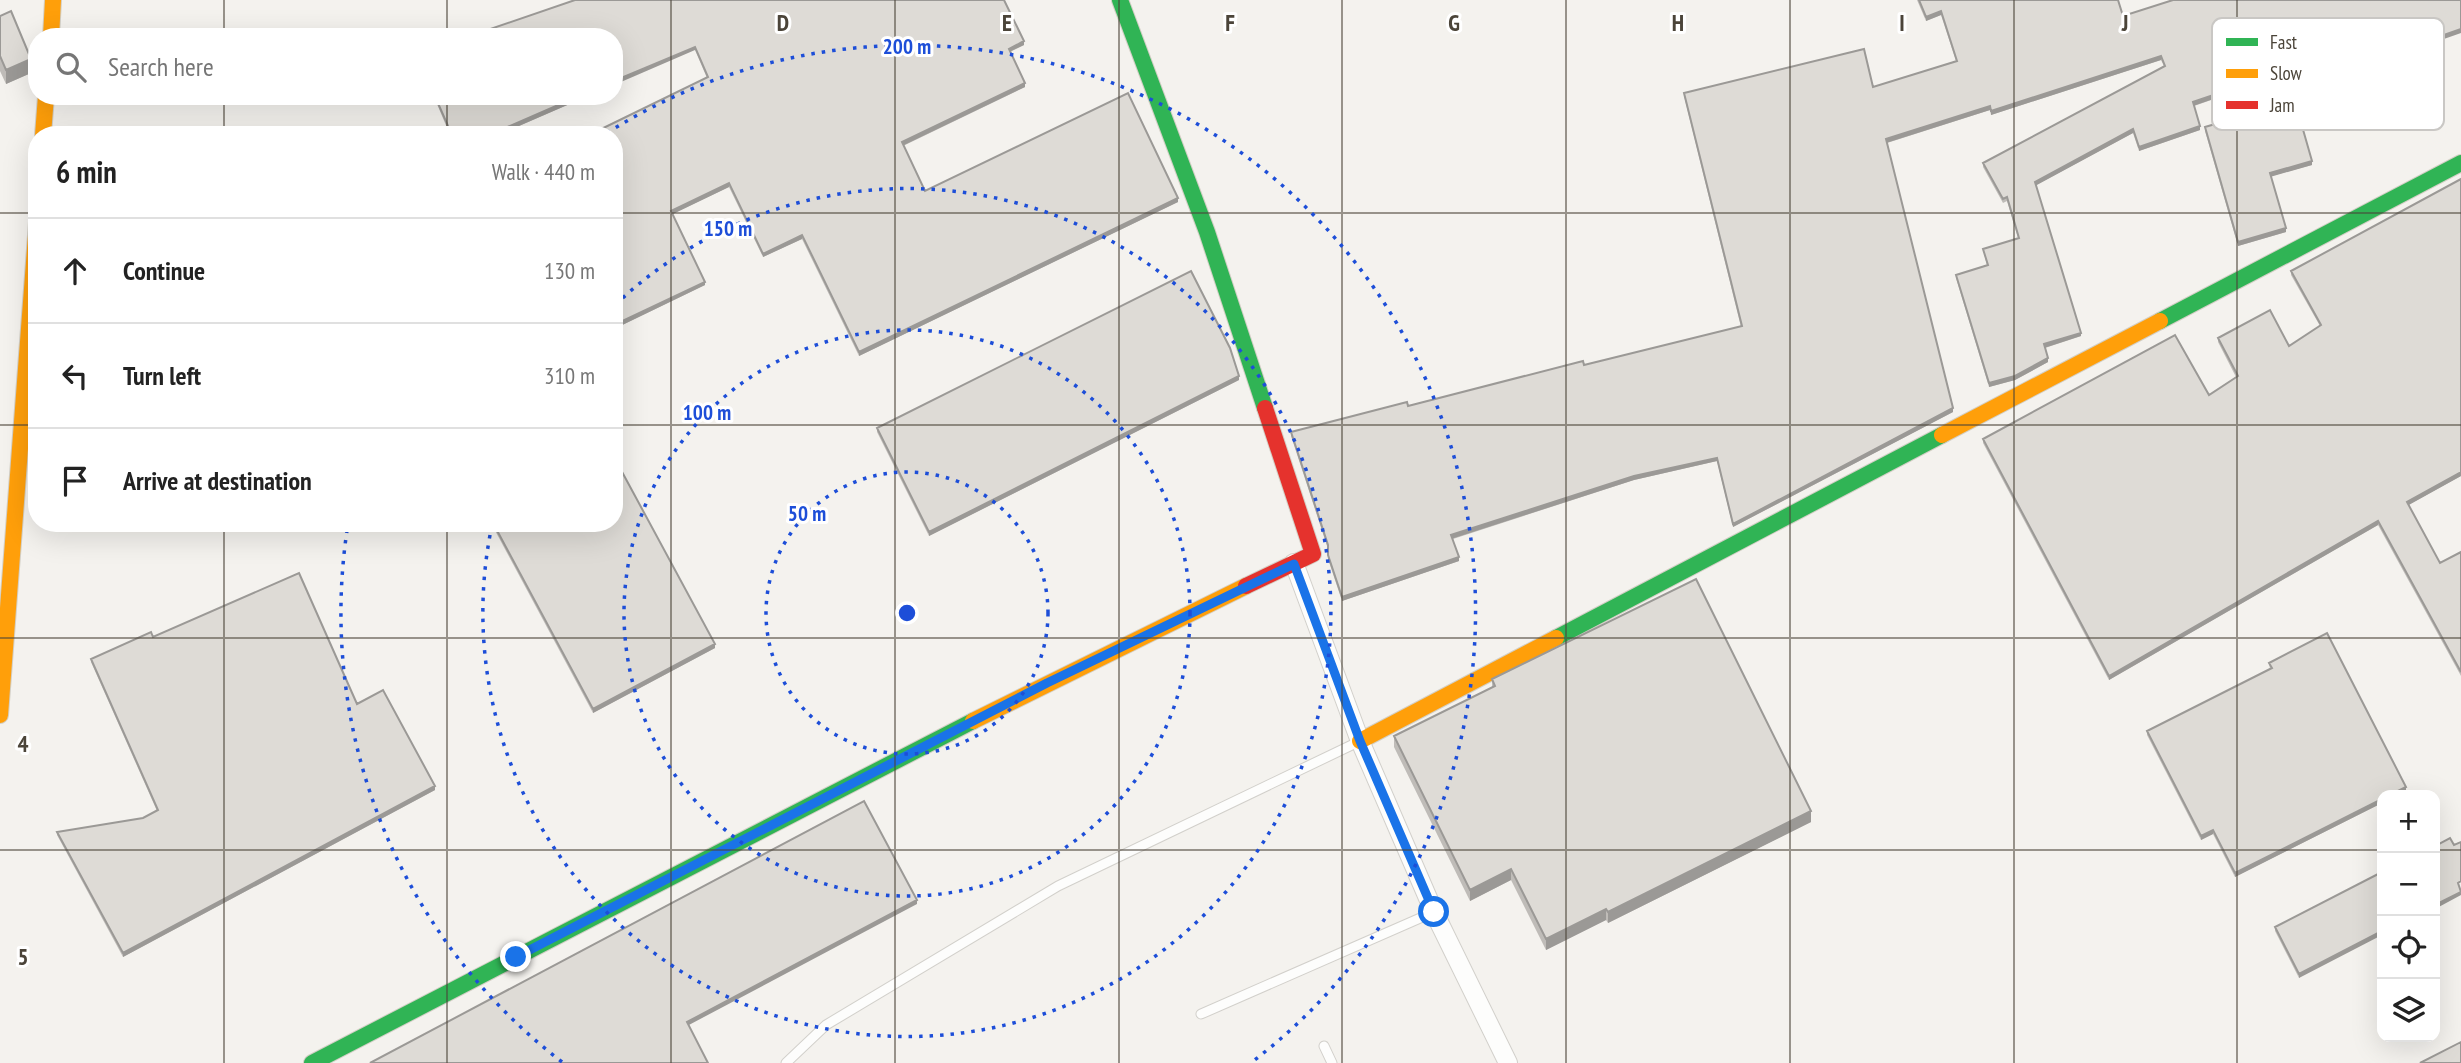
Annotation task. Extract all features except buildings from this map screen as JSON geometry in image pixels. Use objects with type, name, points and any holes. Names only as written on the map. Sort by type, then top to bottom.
[{"type":"street","points":[[51,28],[53,0]]},
{"type":"street","points":[[312,1063],[1047,683],[1313,554],[1208,232],[1120,0]]},
{"type":"street","points":[[44,126],[45,105]]},
{"type":"street","points":[[1360,741],[2461,163]]},
{"type":"street","points":[[0,715],[28,342]]},
{"type":"street","points":[[1294,564],[1360,741],[1434,912],[1508,1063]]},
{"type":"lane","points":[[786,1063],[826,1025],[1058,886],[1360,741]]},
{"type":"lane","points":[[1201,1014],[1434,912]]},
{"type":"lane","points":[[1324,1046],[1332,1063]]},
{"type":"traffic: fast","points":[[1120,0],[1207,232],[1265,408]]},
{"type":"traffic: fast","points":[[2160,321],[2461,163]]},
{"type":"traffic: fast","points":[[1556,638],[1942,435]]},
{"type":"traffic: fast","points":[[312,1063],[973,721]]},
{"type":"traffic: slow","points":[[51,28],[53,0]]},
{"type":"traffic: slow","points":[[44,126],[45,105]]},
{"type":"traffic: slow","points":[[1942,435],[2160,321]]},
{"type":"traffic: slow","points":[[0,715],[28,342]]},
{"type":"traffic: slow","points":[[973,721],[1246,586]]},
{"type":"traffic: slow","points":[[1360,741],[1556,638]]},
{"type":"traffic: jam","points":[[1246,586],[1313,554],[1265,408]]},
{"type":"route","points":[[516,957],[1047,683],[1294,564],[1360,741],[1434,912]]}]
